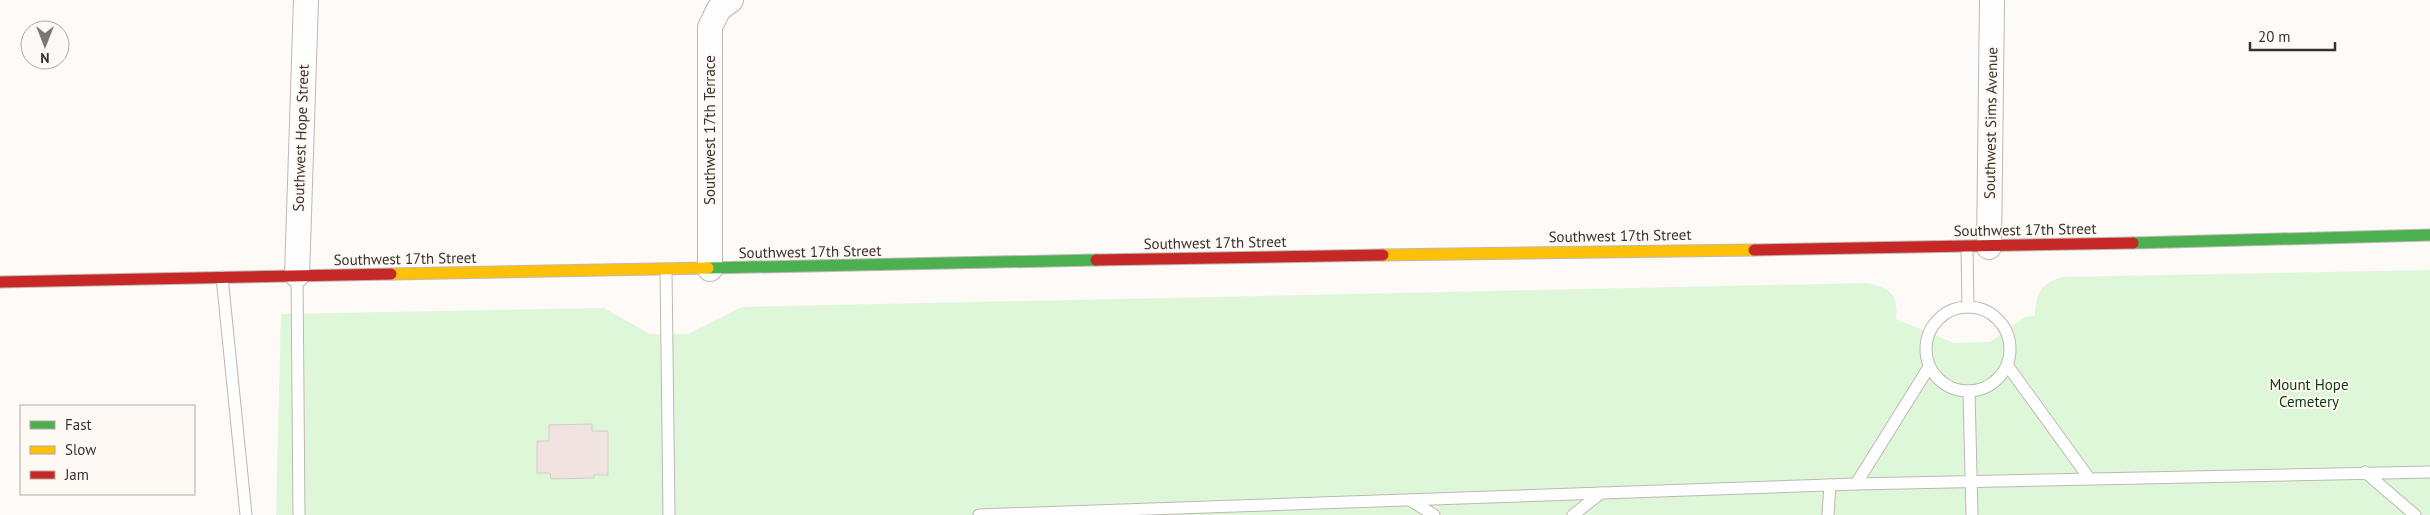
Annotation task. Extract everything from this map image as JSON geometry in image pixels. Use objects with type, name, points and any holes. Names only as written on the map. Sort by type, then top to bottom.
[{"type":"main road","name":"Southwest 17th Street","points":[[0,282],[1374,255],[1978,247],[2430,235]]},
{"type":"street","name":"Southwest Hope Street","points":[[297,275],[306,0]]},
{"type":"street","name":"Southwest 17th Terrace","points":[[710,269],[710,27],[719,9],[731,0]]},
{"type":"street","name":"Southwest Sims Avenue","points":[[1978,247],[1992,0]]},
{"type":"lane","points":[[1968,307],[1978,247]]},
{"type":"lane","points":[[666,270],[668,515]]},
{"type":"lane","points":[[297,275],[299,515]]},
{"type":"lane","points":[[222,277],[246,515]]},
{"type":"lane","points":[[1968,307],[1981,310],[1993,316],[2003,326],[2008,339],[2010,352],[2007,365],[1999,377],[1988,386],[1968,391],[1948,386],[1937,378],[1929,367],[1926,346],[1932,326],[1942,316],[1954,310],[1968,307]]},
{"type":"lane","points":[[2007,365],[2089,478]]},
{"type":"lane","points":[[1856,484],[1929,367]]},
{"type":"lane","points":[[1968,391],[1972,515]]},
{"type":"lane","points":[[2365,472],[2415,515]]},
{"type":"lane","points":[[979,515],[1856,484],[2430,472]]},
{"type":"lane","points":[[1828,515],[1830,485]]},
{"type":"lane","points":[[1572,515],[1601,493]]},
{"type":"lane","points":[[1410,500],[1434,515]]},
{"type":"green space","name":"Mount Hope Cemetery","points":[[2430,270],[2430,515],[276,515],[281,314],[604,308],[650,334],[688,334],[742,307],[1867,283],[1881,287],[1891,293],[1896,303],[1896,319],[1954,343],[1990,342],[2025,317],[2035,316],[2038,295],[2041,290],[2044,286],[2062,277]]},
{"type":"building","points":[[592,424],[592,431],[608,431],[608,475],[594,475],[594,478],[551,479],[550,473],[537,473],[537,441],[549,441],[549,425]]},
{"type":"traffic: fast","points":[[2133,243],[2430,235]]},
{"type":"traffic: fast","points":[[708,268],[1096,260]]},
{"type":"traffic: slow","points":[[1383,255],[1754,250]]},
{"type":"traffic: slow","points":[[391,274],[708,268]]},
{"type":"traffic: jam","points":[[1754,250],[2133,243]]},
{"type":"traffic: jam","points":[[1096,260],[1383,255]]},
{"type":"traffic: jam","points":[[0,282],[391,274]]}]
